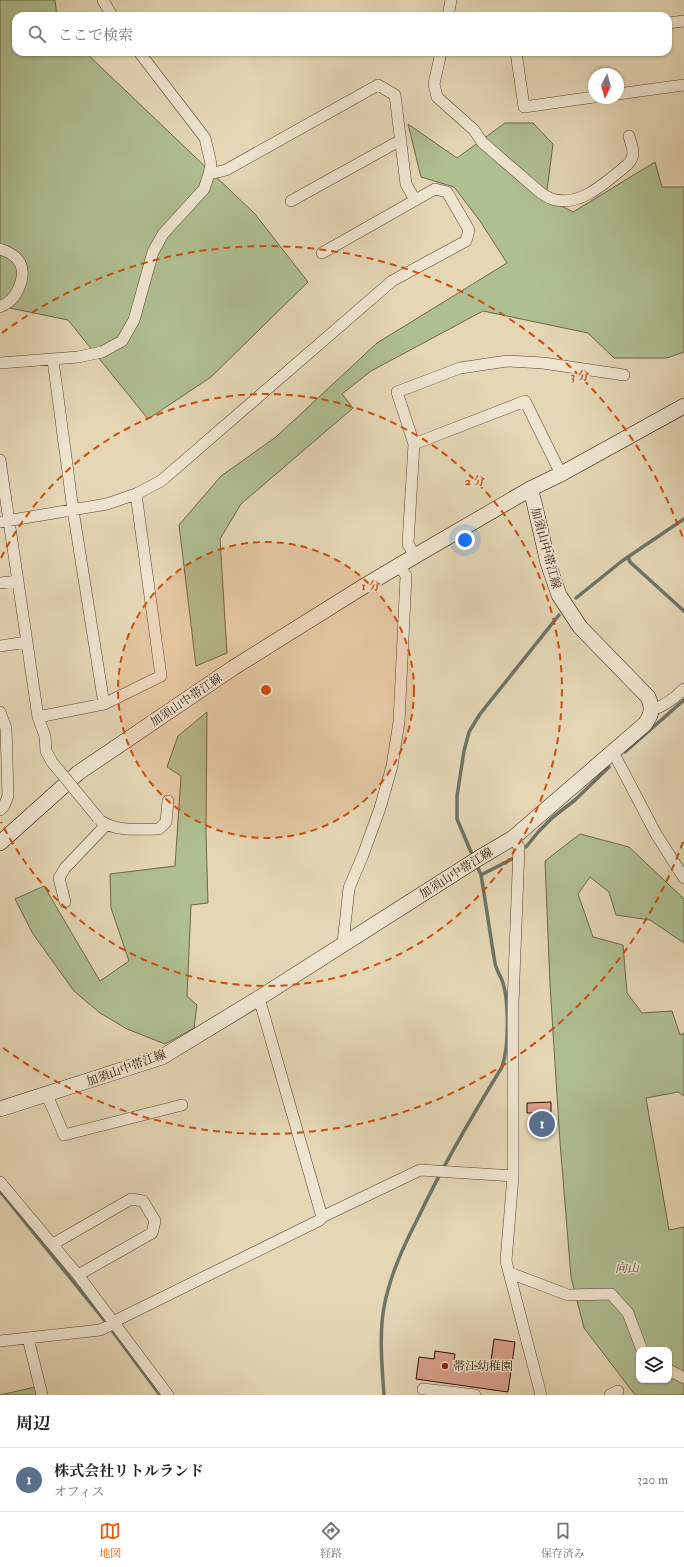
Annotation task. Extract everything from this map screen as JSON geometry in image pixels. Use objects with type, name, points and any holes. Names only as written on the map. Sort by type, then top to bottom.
[{"type":"main road","name":"加須山中帯江線","points":[[0,843],[78,773],[233,668],[361,588],[530,489],[561,474],[684,406]]},
{"type":"main road","name":"加須山中帯江線","points":[[0,1109],[162,1057],[259,998],[343,943],[513,838],[645,724],[652,710],[648,697],[580,627],[559,595],[548,563],[530,489]]},
{"type":"street","points":[[103,0],[110,12]]},
{"type":"street","points":[[449,12],[451,0]]},
{"type":"street","points":[[672,22],[684,21]]},
{"type":"street","points":[[0,362],[53,360],[78,357],[102,352],[122,341],[134,320],[152,252],[163,234],[204,189],[211,164],[205,138],[142,56]]},
{"type":"street","points":[[440,56],[434,84],[437,97],[474,130],[482,142],[541,193],[552,199],[574,199],[590,194],[627,165],[632,159],[633,153],[628,136]]},
{"type":"street","points":[[517,56],[524,107],[588,98]]},
{"type":"street","points":[[209,174],[226,170],[378,85],[395,95],[406,184],[416,200]]},
{"type":"street","points":[[624,93],[684,85]]},
{"type":"street","points":[[292,201],[401,140]]},
{"type":"street","points":[[5,522],[107,504],[136,494],[161,481],[392,281],[466,241],[469,230],[447,192],[436,189],[322,253]]},
{"type":"street","points":[[0,249],[8,252],[20,263],[22,277],[19,290],[10,301],[0,307]]},
{"type":"street","points":[[53,360],[74,510],[104,704]]},
{"type":"street","points":[[415,556],[408,544],[414,444],[397,392],[460,368],[507,361],[542,363],[624,375]]},
{"type":"street","points":[[414,444],[525,401],[561,474]]},
{"type":"street","points":[[0,460],[5,522],[18,581],[38,716],[45,736],[46,751],[52,762],[102,821],[128,828],[159,829],[166,822],[168,801]]},
{"type":"street","points":[[38,716],[104,704],[161,676],[136,494]]},
{"type":"street","points":[[343,943],[349,888],[380,808],[392,766],[398,729],[406,576],[400,566]]},
{"type":"street","points":[[0,583],[18,581]]},
{"type":"street","points":[[0,646],[27,642]]},
{"type":"street","points":[[652,710],[663,706],[684,690]]},
{"type":"street","points":[[0,712],[6,728],[8,796],[4,806],[0,810]]},
{"type":"street","points":[[613,752],[656,834],[684,878]]},
{"type":"street","points":[[65,902],[58,878],[102,821]]},
{"type":"street","points":[[513,838],[519,847],[514,1002],[513,1176],[506,1261],[541,1395]]},
{"type":"street","points":[[259,998],[322,1217]]},
{"type":"street","points":[[47,1095],[64,1135],[182,1105]]},
{"type":"street","points":[[0,1342],[100,1330],[320,1220],[322,1217],[420,1170],[513,1176]]},
{"type":"street","points":[[0,1182],[78,1275],[110,1325],[168,1395]]},
{"type":"street","points":[[53,1244],[131,1199],[143,1201],[155,1220],[152,1233],[78,1275]]},
{"type":"street","points":[[510,1273],[568,1295],[611,1294],[628,1313],[641,1347]]},
{"type":"street","points":[[28,1338],[42,1395]]},
{"type":"street","points":[[672,1372],[684,1378]]},
{"type":"street","points":[[422,1389],[475,1395]]},
{"type":"green space","points":[[0,0],[55,0],[56,12],[12,12],[12,56],[89,56],[255,214],[308,282],[211,377],[148,419],[68,320],[0,306]]},
{"type":"green space","points":[[505,123],[533,123],[553,144],[546,198],[573,212],[655,162],[662,187],[684,187],[684,352],[667,358],[614,358],[588,333],[483,311],[371,371],[342,394],[353,408],[241,504],[220,539],[227,653],[196,666],[179,525],[221,476],[276,437],[377,343],[507,263],[480,221],[454,187],[421,177],[408,124],[457,158]]},
{"type":"green space","points":[[207,712],[206,832],[208,903],[191,905],[187,996],[197,1005],[194,1028],[165,1044],[127,1029],[100,1013],[74,991],[33,934],[15,899],[44,886],[100,981],[129,961],[111,908],[110,874],[175,866],[181,776],[167,767],[178,736]]},
{"type":"green space","name":"向山","points":[[580,834],[629,847],[684,899],[684,943],[650,920],[616,915],[609,892],[590,877],[578,894],[593,937],[623,945],[627,993],[642,1013],[672,1011],[680,1035],[684,1033],[684,1096],[678,1092],[646,1098],[669,1230],[684,1227],[684,1395],[635,1395],[584,1328],[571,1277],[560,1142],[550,984],[545,861]]},
{"type":"green space","points":[[35,1387],[36,1395],[0,1395]]},
{"type":"building","points":[[551,1102],[551,1136],[534,1136],[534,1113],[527,1113],[527,1103]]},
{"type":"building","name":"帯江幼稚園","points":[[494,1339],[515,1342],[508,1392],[416,1379],[419,1357],[434,1359],[435,1351],[455,1354],[454,1363],[490,1368]]},
{"type":"waterway","points":[[576,598],[622,561],[684,519]]},
{"type":"waterway","points":[[628,557],[630,562],[684,611]]},
{"type":"waterway","points":[[471,852],[457,819],[457,796],[464,751],[469,732],[480,714],[559,615]]},
{"type":"waterway","points":[[625,752],[684,700]]},
{"type":"waterway","points":[[526,847],[553,817],[575,800],[609,767]]},
{"type":"waterway","points":[[481,875],[512,859]]},
{"type":"waterway","points":[[384,1395],[381,1351],[382,1318],[390,1283],[398,1260],[448,1159],[502,1067],[506,1048],[507,1013],[505,992],[496,966],[481,875],[478,868]]},
{"type":"waterway","points":[[0,1191],[105,1321],[160,1395]]},
{"type":"place","name":"株式会社リトルランド","points":[[542,1124]]},
{"type":"place","name":"帯江幼稚園","points":[[445,1366]]}]
